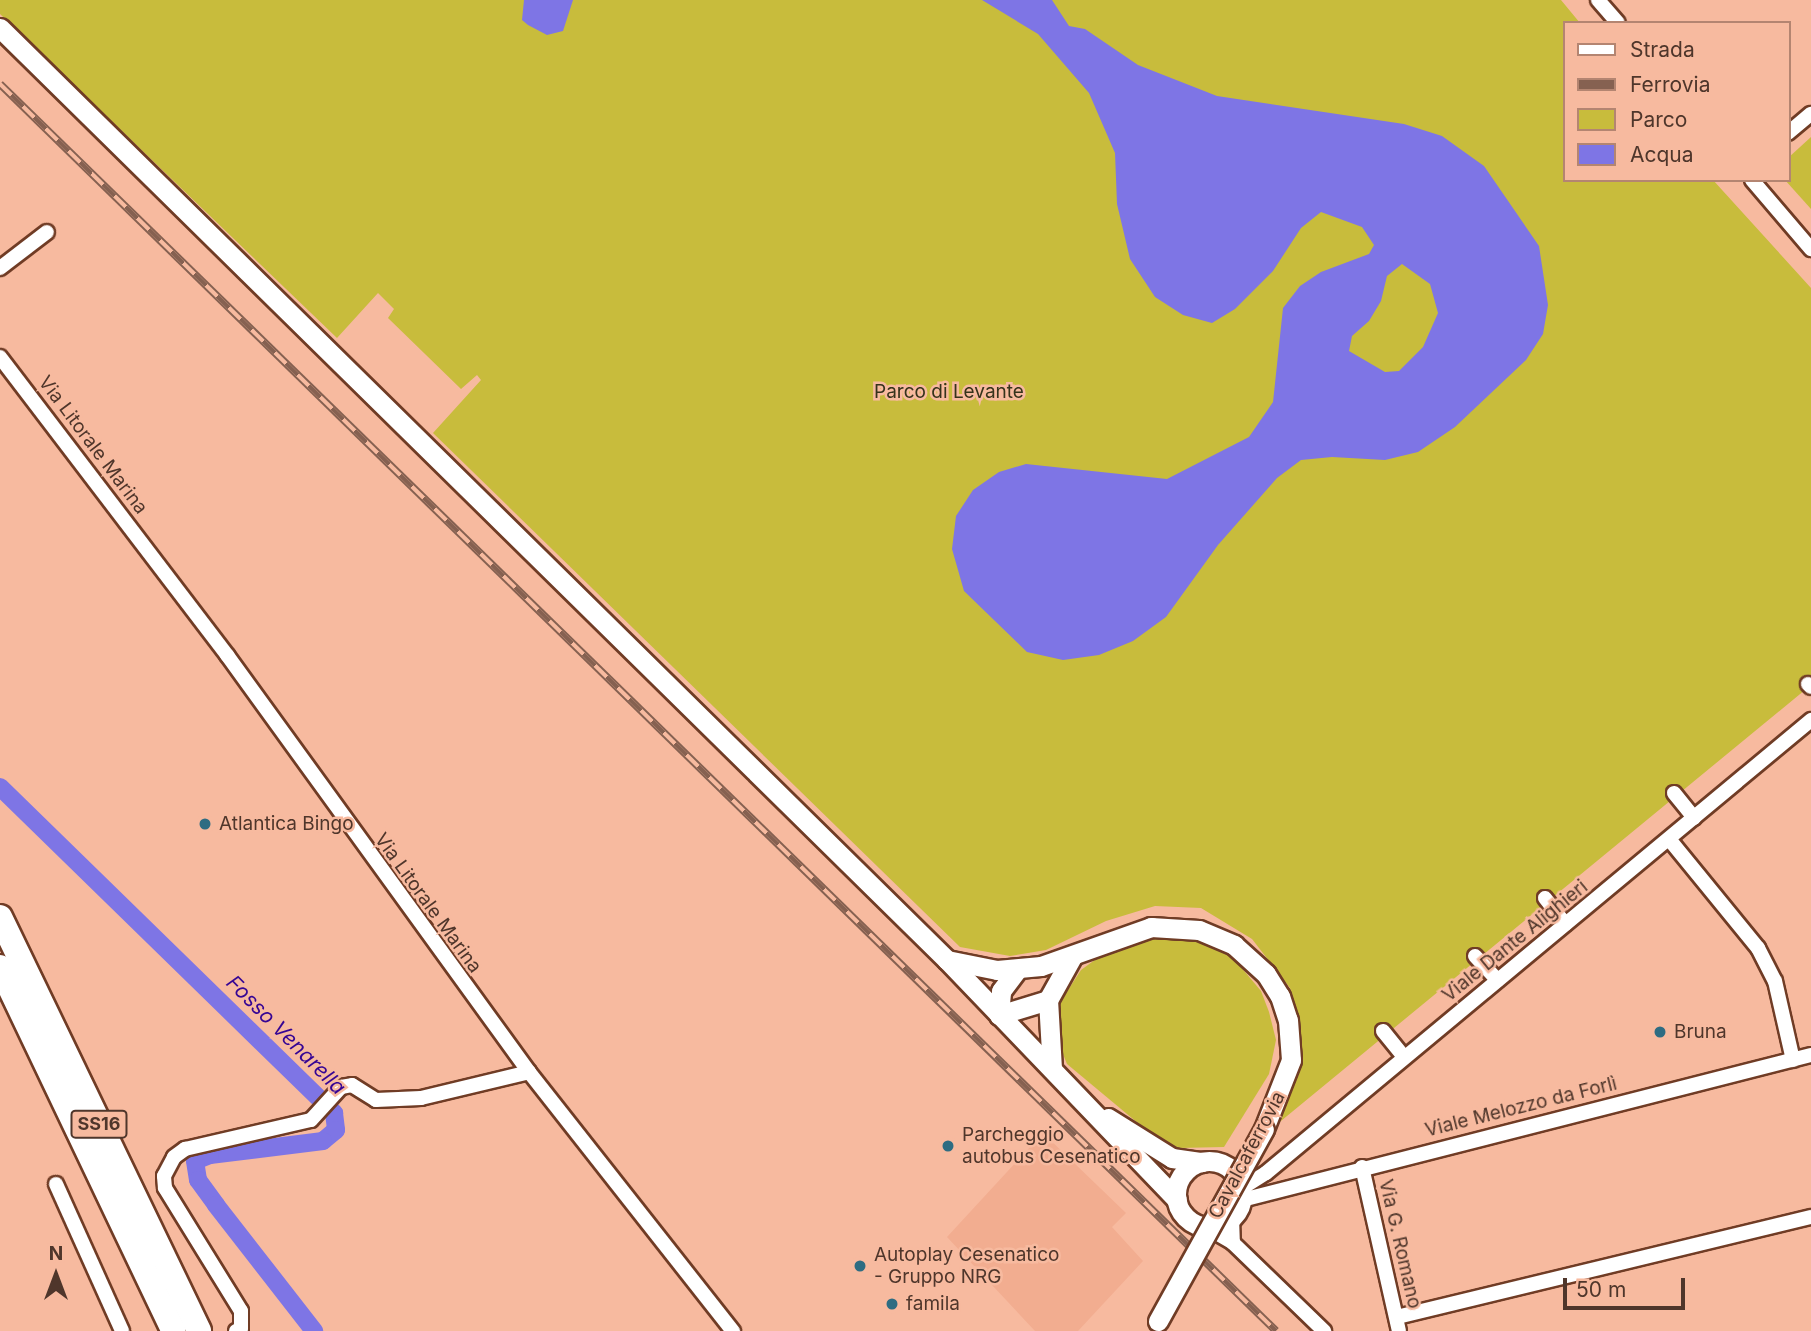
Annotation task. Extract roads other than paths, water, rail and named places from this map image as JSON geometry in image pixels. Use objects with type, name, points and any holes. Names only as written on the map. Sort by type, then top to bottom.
[{"type":"highway","name":"SS16","points":[[0,917],[199,1331]]},
{"type":"highway","name":"SS16","points":[[0,967],[174,1331]]},
{"type":"street","points":[[1598,0],[1616,21]]},
{"type":"street","points":[[0,28],[947,960],[1177,1200],[1186,1218],[1233,1243],[1324,1331]]},
{"type":"street","points":[[1790,131],[1811,114]]},
{"type":"street","points":[[1754,182],[1811,249]]},
{"type":"street","points":[[0,268],[47,232]]},
{"type":"street","name":"Via Litorale Marina","points":[[0,357],[227,655],[528,1072],[733,1331]]},
{"type":"street","name":"Viale Dante Alighieri","points":[[1242,1194],[1811,720]]},
{"type":"street","points":[[1675,793],[1694,818]]},
{"type":"street","points":[[1669,839],[1758,948],[1775,981],[1793,1060]]},
{"type":"street","points":[[1545,898],[1565,924]]},
{"type":"street","name":"Cavalcaferrovia","points":[[1017,970],[1072,957],[1151,927],[1199,930],[1251,956],[1280,996],[1288,1020],[1291,1060],[1283,1087],[1151,1331]]},
{"type":"street","points":[[1475,956],[1497,981]]},
{"type":"street","points":[[1052,1069],[1048,1000],[1072,957]]},
{"type":"street","points":[[947,960],[1017,970],[1001,991],[999,1015]]},
{"type":"street","points":[[999,1015],[1048,1000]]},
{"type":"street","points":[[1383,1031],[1404,1057]]},
{"type":"street","name":"Viale Melozzo da Forlì","points":[[1242,1194],[1362,1167],[1811,1055]]},
{"type":"street","points":[[236,1331],[241,1329],[241,1311],[166,1188],[164,1176],[174,1157],[185,1149],[311,1120],[341,1087],[352,1085],[376,1100],[421,1098],[528,1072]]},
{"type":"street","points":[[1086,1105],[1160,1153],[1232,1169],[1242,1194],[1232,1218],[1233,1243]]},
{"type":"street","points":[[1177,1200],[1179,1181],[1202,1162]]},
{"type":"street","name":"Via G. Romano","points":[[1362,1167],[1398,1324]]},
{"type":"street","points":[[56,1184],[121,1331]]},
{"type":"street","points":[[1398,1324],[1811,1217]]},
{"type":"street","points":[[1204,1226],[1232,1218]]},
{"type":"water","points":[[524,0],[573,0],[563,31],[547,35],[528,25],[522,20]]},
{"type":"water","points":[[982,0],[1052,0],[1069,26],[1085,29],[1138,65],[1217,96],[1404,124],[1442,136],[1484,166],[1539,246],[1548,305],[1543,334],[1526,360],[1455,427],[1418,452],[1385,460],[1332,457],[1301,460],[1277,478],[1218,545],[1166,617],[1133,641],[1099,655],[1063,660],[1027,652],[964,591],[952,549],[956,516],[973,490],[999,472],[1026,464],[1167,479],[1249,437],[1273,402],[1283,308],[1300,286],[1321,272],[1369,254],[1374,245],[1362,227],[1321,212],[1301,228],[1273,271],[1235,309],[1212,323],[1183,315],[1155,297],[1130,259],[1117,204],[1115,153],[1089,93],[1038,34]],"holes":[[[1402,264],[1430,284],[1438,313],[1423,347],[1399,371],[1385,372],[1349,351],[1352,336],[1369,321],[1381,301],[1387,276]]]},
{"type":"waterway","name":"Fosso Venarella","points":[[0,787],[334,1113],[336,1130],[323,1141],[210,1155],[195,1161],[198,1180],[314,1331]]},
{"type":"railway","points":[[0,84],[1276,1331]]},
{"type":"place","name":"Atlantica Bingo","points":[[205,824]]},
{"type":"place","name":"Bruna","points":[[1660,1032]]},
{"type":"place","name":"Parcheggio autobus Cesenatico","points":[[948,1146]]},
{"type":"place","name":"Autoplay Cesenatico - Gruppo NRG","points":[[860,1266]]},
{"type":"place","name":"famila","points":[[892,1304]]},
{"type":"park label","name":"Parco di Levante","points":[[949,392]]}]
